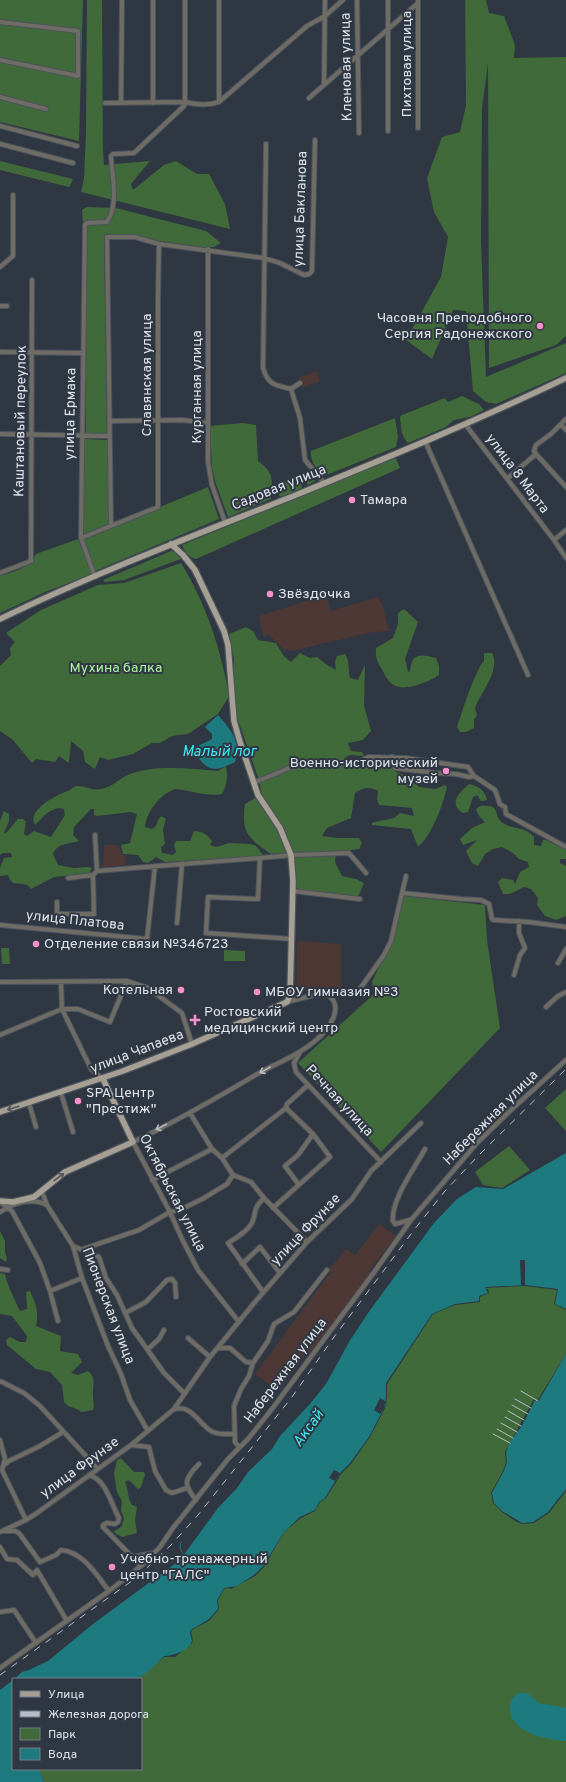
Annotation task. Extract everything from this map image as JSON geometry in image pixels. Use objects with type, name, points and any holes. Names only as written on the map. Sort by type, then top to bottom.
[{"type":"main road","name":"Садовая улица","points":[[0,619],[48,596],[171,544],[324,483],[465,424],[566,378]]},
{"type":"main road","points":[[183,539],[181,547],[183,555]]},
{"type":"main road","points":[[171,544],[183,555],[195,570],[204,585],[228,645],[234,721],[258,795],[280,828],[290,855],[293,891],[291,991],[287,1002]]},
{"type":"main road","name":"улица Чапаева","points":[[0,1112],[103,1079],[192,1044],[287,1002]]},
{"type":"main road","name":"Октябрьская улица","points":[[103,1079],[133,1142]]},
{"type":"main road","points":[[0,1201],[20,1201],[34,1197],[65,1172],[133,1142]]},
{"type":"street","points":[[121,103],[122,0]]},
{"type":"street","points":[[153,0],[153,102]]},
{"type":"street","points":[[185,0],[185,102]]},
{"type":"street","points":[[219,0],[219,102]]},
{"type":"street","points":[[324,85],[325,0]]},
{"type":"street","points":[[105,103],[185,102],[196,105],[210,105],[219,102],[307,26],[325,16],[343,0]]},
{"type":"street","name":"Кленовая улица","points":[[357,0],[359,133]]},
{"type":"street","points":[[388,0],[388,130]]},
{"type":"street","points":[[309,98],[418,2]]},
{"type":"street","name":"Пихтовая улица","points":[[418,2],[418,128]]},
{"type":"street","points":[[0,22],[78,31],[78,76],[0,60]]},
{"type":"street","points":[[0,97],[46,109]]},
{"type":"street","name":"улица Ермака","points":[[95,577],[81,538],[85,225],[87,223],[107,222],[113,208],[111,156],[113,154],[134,153],[184,106],[185,102]]},
{"type":"street","points":[[0,126],[77,146]]},
{"type":"street","name":"улица Бакланова","points":[[264,258],[280,263],[304,275],[309,274],[312,271],[315,140]]},
{"type":"street","points":[[0,144],[73,163]]},
{"type":"street","points":[[266,144],[263,368],[266,378],[274,385],[291,389],[300,383]]},
{"type":"street","points":[[0,267],[13,256],[13,195]]},
{"type":"street","points":[[81,538],[111,525],[107,237],[134,237],[159,244],[208,249],[264,258]]},
{"type":"street","name":"Славянская улица","points":[[111,525],[158,507],[159,244]]},
{"type":"street","name":"Курганная улица","points":[[208,249],[208,462],[212,485],[225,522]]},
{"type":"street","name":"Каштановый переулок","points":[[0,573],[31,561],[31,435],[33,352],[32,280]]},
{"type":"street","points":[[0,306],[7,306]]},
{"type":"street","points":[[0,352],[83,353]]},
{"type":"street","points":[[291,389],[300,418],[305,460],[324,483]]},
{"type":"street","points":[[566,419],[536,445],[534,451],[566,487]]},
{"type":"street","points":[[110,421],[182,420],[207,423]]},
{"type":"street","name":"улица 8 Марта","points":[[465,424],[508,478],[565,556]]},
{"type":"street","points":[[561,424],[566,430]]},
{"type":"street","points":[[0,434],[109,436]]},
{"type":"street","points":[[425,441],[528,675]]},
{"type":"street","points":[[508,478],[536,454]]},
{"type":"street","points":[[554,540],[566,530]]},
{"type":"street","points":[[253,783],[294,766],[359,762],[368,757],[406,758],[468,767],[474,776],[495,790],[500,804],[505,807],[506,814],[566,847]]},
{"type":"street","points":[[392,757],[395,768],[435,774],[456,774],[469,777],[474,776]]},
{"type":"street","points":[[57,902],[57,914],[94,914],[94,876],[97,871],[95,835]]},
{"type":"street","points":[[97,871],[290,855],[349,853],[366,873]]},
{"type":"street","points":[[260,858],[258,899],[208,897],[206,933],[292,939]]},
{"type":"street","points":[[177,924],[182,864]]},
{"type":"street","name":"улица Платова","points":[[0,925],[147,939],[154,866]]},
{"type":"street","points":[[68,878],[94,876]]},
{"type":"street","name":"улица Чапаева","points":[[287,1002],[326,994],[357,993],[367,981],[384,955],[391,941],[406,876]]},
{"type":"street","points":[[293,891],[360,900]]},
{"type":"street","points":[[402,893],[484,900],[489,904],[492,918],[494,920],[518,921],[566,927]]},
{"type":"street","points":[[514,975],[520,955],[525,948],[519,934],[518,921]]},
{"type":"street","points":[[558,963],[566,949]]},
{"type":"street","points":[[0,1035],[62,1009],[78,1010],[110,1022],[127,981]]},
{"type":"street","points":[[0,982],[127,981],[148,988],[182,1013],[192,1044]]},
{"type":"street","name":"Октябрьская улица","points":[[61,982],[62,1009],[91,1069],[103,1079]]},
{"type":"street","points":[[546,1007],[558,996],[566,992]]},
{"type":"street","points":[[133,1142],[300,1051],[315,1041],[334,1016],[336,1005],[331,996],[326,994]]},
{"type":"street","name":"Речная улица","points":[[300,1051],[294,1063],[296,1072],[381,1162]]},
{"type":"street","name":"Набережная улица","points":[[0,1668],[109,1591],[141,1566],[155,1552],[239,1447],[272,1409],[411,1220],[477,1143],[566,1060]]},
{"type":"street","points":[[222,1158],[286,1108],[287,1104],[308,1085]]},
{"type":"street","points":[[61,1093],[73,1132]]},
{"type":"street","points":[[29,1103],[36,1127]]},
{"type":"street","points":[[273,1208],[330,1157],[313,1134],[286,1108]]},
{"type":"street","points":[[190,1112],[212,1149],[222,1158],[233,1175],[251,1182],[273,1208],[307,1242]]},
{"type":"street","name":"улица Фрунзе","points":[[0,1532],[26,1520],[131,1445],[174,1409],[210,1357],[263,1292],[307,1242],[352,1199],[372,1171],[421,1123]]},
{"type":"street","points":[[299,1184],[285,1166],[298,1155],[313,1134]]},
{"type":"street","name":"Октябрьская улица","points":[[133,1142],[170,1212],[198,1270],[239,1322]]},
{"type":"street","points":[[152,1180],[212,1149]]},
{"type":"street","points":[[411,1220],[395,1224],[392,1217],[409,1174],[419,1160],[424,1149]]},
{"type":"street","points":[[83,1249],[139,1230],[170,1212],[180,1210],[222,1189],[233,1175]]},
{"type":"street","name":"Пионерская улица","points":[[42,1192],[47,1205],[73,1246],[82,1278],[108,1346],[121,1374],[130,1400],[148,1431]]},
{"type":"street","points":[[263,1292],[228,1243],[245,1232],[252,1223],[257,1204],[264,1198]]},
{"type":"street","points":[[0,1201],[12,1211],[40,1263],[50,1291],[58,1321]]},
{"type":"street","points":[[0,1212],[7,1207],[31,1201],[39,1201],[47,1205]]},
{"type":"street","points":[[73,1246],[99,1257],[106,1278],[132,1328],[164,1373],[184,1394]]},
{"type":"street","points":[[242,1264],[260,1248],[280,1273]]},
{"type":"street","points":[[0,1269],[8,1270]]},
{"type":"street","points":[[239,1447],[235,1442],[234,1406],[241,1389],[249,1376],[253,1363],[268,1341],[274,1324],[294,1312],[327,1270]]},
{"type":"street","points":[[50,1291],[82,1278]]},
{"type":"street","points":[[125,1312],[146,1302],[167,1280],[172,1279],[175,1282],[176,1297]]},
{"type":"street","points":[[148,1349],[159,1339],[164,1330]]},
{"type":"street","points":[[188,1338],[210,1357]]},
{"type":"street","points":[[218,1348],[230,1348],[246,1362],[253,1363]]},
{"type":"street","points":[[0,1380],[32,1399],[98,1468]]},
{"type":"street","points":[[174,1409],[184,1409],[200,1419],[215,1433],[235,1434]]},
{"type":"street","points":[[1,1467],[9,1461],[40,1446],[63,1432]]},
{"type":"street","points":[[0,1440],[5,1459],[1,1467],[26,1520]]},
{"type":"street","points":[[131,1445],[149,1447],[155,1471],[166,1490],[172,1493],[187,1488]]},
{"type":"street","points":[[196,1500],[187,1488],[186,1482],[192,1471],[199,1464]]},
{"type":"street","points":[[89,1475],[98,1479],[119,1518],[118,1522],[115,1524],[107,1523],[103,1525],[103,1527],[141,1566]]},
{"type":"street","points":[[0,1532],[16,1531],[19,1533],[40,1562]]},
{"type":"street","points":[[0,1547],[7,1559],[17,1560],[33,1575],[40,1562],[61,1550],[77,1554],[88,1564],[109,1591]]},
{"type":"street","points":[[132,1558],[155,1552]]},
{"type":"street","points":[[37,1570],[68,1621]]},
{"type":"street","points":[[0,1612],[14,1610],[36,1643]]},
{"type":"shaded area","points":[[317,371],[320,381],[302,388],[299,378]]},
{"type":"shaded area","points":[[326,595],[331,611],[377,597],[382,603],[389,631],[368,633],[292,651],[284,650],[269,635],[263,636],[259,616]]},
{"type":"shaded area","points":[[104,845],[118,845],[122,854],[126,857],[125,865],[103,867]]},
{"type":"shaded area","points":[[299,941],[341,944],[341,991],[297,988],[297,943]]},
{"type":"shaded area","points":[[379,1224],[396,1236],[369,1271],[372,1273],[312,1355],[308,1352],[278,1391],[255,1374],[331,1272],[329,1270],[346,1249],[355,1255]]},
{"type":"green space","points":[[0,0],[83,0],[79,141],[0,122]]},
{"type":"green space","points":[[87,0],[102,0],[104,165],[150,161],[131,184],[133,190],[164,165],[176,161],[197,174],[209,174],[225,204],[230,229],[81,192],[84,178],[86,133]]},
{"type":"green space","points":[[465,0],[486,0],[489,13],[504,16],[515,45],[514,58],[566,57],[566,336],[556,345],[489,368],[488,63],[482,108],[481,241],[486,377],[566,343],[566,373],[496,404],[486,402],[473,391],[466,311],[453,310],[432,359],[406,340],[441,277],[448,237],[434,212],[427,178],[442,137],[460,132],[466,105]]},
{"type":"green space","points":[[0,161],[73,179],[69,187],[0,170]]},
{"type":"green space","points":[[87,207],[116,208],[206,231],[221,243],[214,247],[201,247],[131,237],[104,236],[107,434],[86,433],[85,251],[82,210]]},
{"type":"green space","points":[[462,396],[479,404],[484,410],[470,417],[454,420],[446,427],[408,443],[406,441],[401,428],[400,417],[402,415],[445,398],[448,402]]},
{"type":"green space","points":[[395,418],[398,437],[396,447],[324,476],[314,465],[311,458],[311,451]]},
{"type":"green space","points":[[242,423],[256,425],[258,461],[270,473],[272,482],[271,499],[228,517],[212,468],[210,426]]},
{"type":"green space","points":[[85,439],[109,440],[109,524],[82,536]]},
{"type":"green space","points":[[395,457],[400,468],[196,559],[187,554],[184,550],[182,545]]},
{"type":"green space","points":[[307,471],[312,475],[315,481],[308,485],[306,482],[301,484],[302,488],[281,497],[279,495],[280,483]]},
{"type":"green space","points":[[208,487],[219,519],[95,571],[83,539]]},
{"type":"green space","points":[[78,539],[92,574],[45,592],[0,613],[0,576],[16,571],[25,566],[36,554]]},
{"type":"green space","points":[[171,551],[175,552],[181,559],[124,580],[105,582],[103,580]]},
{"type":"green space","name":"Мухина балка","points":[[181,563],[198,594],[222,661],[229,696],[218,714],[188,734],[172,736],[160,743],[152,743],[133,754],[108,760],[100,757],[95,769],[85,762],[83,751],[71,741],[69,763],[59,756],[55,762],[36,759],[32,763],[13,740],[0,731],[0,666],[11,655],[10,648],[15,642],[6,633],[41,610],[98,585],[124,583]]},
{"type":"green space","points":[[404,609],[418,622],[405,659],[408,672],[410,671],[413,661],[418,656],[436,658],[439,666],[439,675],[429,681],[409,687],[392,684],[386,677],[376,658],[376,648],[393,638],[398,624],[398,613]]},
{"type":"green space","points":[[246,627],[253,631],[258,640],[276,643],[283,655],[291,662],[300,653],[310,658],[317,657],[336,670],[335,662],[337,656],[345,654],[347,657],[350,678],[358,680],[365,665],[364,705],[371,731],[363,740],[348,743],[351,751],[362,752],[364,756],[350,755],[344,758],[351,766],[361,768],[371,761],[384,763],[398,773],[411,777],[419,787],[435,789],[445,785],[447,787],[440,811],[428,835],[418,847],[411,829],[372,825],[372,823],[375,822],[394,818],[400,813],[414,816],[412,808],[379,805],[377,799],[378,791],[371,788],[355,793],[351,818],[327,828],[322,836],[359,838],[362,843],[359,849],[336,852],[335,862],[342,876],[356,879],[364,883],[359,895],[355,897],[304,892],[294,886],[291,852],[271,854],[252,839],[245,828],[245,804],[262,794],[258,777],[237,717],[232,696],[234,659],[229,634]]},
{"type":"green space","points":[[484,653],[492,653],[494,667],[492,674],[475,708],[477,716],[474,719],[474,728],[466,732],[460,732],[457,727],[470,688],[481,664],[484,661]]},
{"type":"green space","points":[[226,766],[227,780],[222,794],[204,794],[175,789],[159,799],[151,809],[145,827],[152,829],[156,826],[161,816],[166,819],[163,830],[165,844],[161,847],[162,853],[173,855],[176,852],[174,845],[176,841],[190,841],[194,831],[197,831],[209,837],[212,841],[210,845],[216,847],[230,843],[250,844],[256,846],[264,856],[165,862],[156,857],[148,863],[143,862],[138,855],[123,854],[121,845],[130,843],[137,814],[131,812],[97,816],[94,815],[94,809],[91,809],[74,827],[73,835],[79,841],[60,846],[53,854],[58,865],[74,868],[89,867],[92,868],[89,874],[54,877],[31,889],[29,886],[24,884],[13,883],[8,875],[0,876],[0,868],[4,858],[12,857],[11,853],[3,853],[0,855],[0,821],[4,811],[9,814],[9,821],[4,833],[7,832],[18,819],[23,819],[26,822],[24,834],[27,836],[34,831],[51,837],[65,815],[64,809],[60,808],[52,810],[35,825],[33,819],[35,813],[45,803],[75,786],[101,789],[109,787],[128,775],[149,769],[184,768],[218,771]]},
{"type":"green space","points":[[469,784],[481,789],[487,800],[481,801],[477,795],[473,797],[468,812],[463,813],[456,806],[456,802],[459,794]]},
{"type":"green space","points":[[480,806],[492,807],[503,823],[526,831],[534,837],[534,845],[541,846],[543,840],[546,840],[566,850],[566,859],[560,859],[560,863],[566,866],[566,916],[556,920],[545,916],[537,905],[538,898],[531,889],[524,887],[510,894],[503,894],[498,882],[502,878],[513,880],[515,884],[520,872],[529,867],[528,862],[519,859],[513,853],[502,847],[493,849],[485,854],[478,866],[472,863],[466,851],[477,840],[463,845],[460,839],[472,828],[485,822],[479,816],[476,809]]},
{"type":"green space","points":[[404,896],[485,905],[487,940],[500,1028],[381,1152],[298,1063],[374,994],[372,982],[391,941]]},
{"type":"green space","points":[[1,948],[9,948],[10,964],[2,964]]},
{"type":"green space","points":[[224,950],[245,951],[245,961],[224,961]]},
{"type":"green space","points":[[566,1089],[566,1131],[545,1108]]},
{"type":"green space","points":[[509,1146],[530,1170],[502,1188],[483,1185],[475,1172]]},
{"type":"green space","points":[[0,1231],[5,1241],[6,1262],[0,1258]]},
{"type":"green space","points":[[0,1273],[5,1274],[9,1288],[20,1311],[27,1309],[26,1292],[30,1291],[36,1308],[36,1326],[61,1336],[60,1351],[78,1354],[82,1362],[71,1373],[78,1375],[88,1371],[91,1374],[94,1383],[93,1410],[82,1412],[68,1406],[64,1402],[62,1385],[50,1372],[36,1369],[7,1345],[6,1340],[10,1337],[20,1342],[26,1342],[27,1336],[12,1316],[0,1314]]},
{"type":"green space","points":[[525,1286],[557,1290],[554,1304],[566,1310],[566,1354],[537,1401],[534,1399],[505,1452],[506,1462],[503,1471],[491,1493],[493,1503],[502,1512],[522,1524],[534,1523],[549,1513],[566,1491],[566,1782],[44,1782],[39,1770],[142,1770],[142,1678],[138,1678],[164,1657],[175,1657],[192,1643],[193,1640],[191,1632],[193,1629],[209,1621],[219,1609],[218,1600],[224,1589],[231,1589],[255,1576],[264,1567],[284,1532],[301,1518],[315,1511],[320,1502],[326,1498],[341,1474],[351,1464],[370,1437],[385,1408],[387,1384],[433,1314],[455,1305],[480,1302],[480,1297],[489,1293],[488,1289],[486,1288]]},
{"type":"green space","points":[[121,1458],[134,1472],[144,1472],[145,1475],[141,1487],[138,1489],[129,1480],[125,1482],[130,1502],[132,1505],[137,1507],[135,1520],[137,1533],[122,1537],[113,1532],[121,1527],[124,1519],[121,1510],[122,1501],[117,1492],[114,1473],[117,1460]]},
{"type":"water","name":"Малый лог","points":[[218,715],[234,736],[237,755],[235,762],[221,768],[213,769],[201,761],[197,753],[198,746],[212,739],[212,734],[205,727]]},
{"type":"water","name":"Аксай","points":[[566,1153],[566,1309],[555,1304],[558,1289],[526,1285],[485,1287],[488,1293],[479,1296],[479,1301],[455,1304],[432,1314],[386,1383],[384,1408],[369,1437],[350,1463],[340,1473],[325,1498],[319,1502],[315,1510],[300,1517],[284,1532],[263,1566],[254,1575],[237,1586],[224,1588],[217,1600],[218,1609],[208,1620],[192,1629],[190,1632],[192,1641],[187,1648],[176,1654],[164,1656],[151,1669],[138,1678],[15,1678],[22,1672],[48,1661],[93,1624],[180,1560],[218,1508],[237,1488],[248,1472],[272,1449],[280,1436],[326,1384],[349,1342],[368,1313],[434,1223],[457,1199],[476,1187],[503,1189]]},
{"type":"water","points":[[566,1354],[566,1489],[548,1512],[533,1522],[522,1523],[502,1511],[494,1503],[492,1493],[504,1471],[507,1462],[506,1452],[510,1442],[523,1424],[535,1400],[538,1402]]},
{"type":"water","points":[[12,1681],[12,1770],[39,1770],[44,1782],[0,1782],[0,1690]]},
{"type":"water","points":[[519,1693],[527,1693],[539,1703],[566,1708],[566,1741],[541,1737],[524,1730],[517,1725],[512,1719],[510,1705],[514,1696]]},
{"type":"pier","points":[[520,1260],[525,1260],[525,1285],[521,1285]]},
{"type":"pier","points":[[380,1398],[385,1401],[384,1408],[380,1414],[374,1410]]},
{"type":"pier","points":[[334,1470],[340,1473],[335,1481],[329,1478]]},
{"type":"waterway","points":[[181,1542],[180,1548],[183,1554]]},
{"type":"tram line","points":[[521,1391],[538,1401]]},
{"type":"tram line","points":[[515,1399],[531,1408]]},
{"type":"tram line","points":[[512,1405],[528,1414]]},
{"type":"tram line","points":[[508,1411],[524,1420]]},
{"type":"tram line","points":[[505,1417],[521,1426]]},
{"type":"tram line","points":[[501,1423],[517,1432]]},
{"type":"tram line","points":[[497,1429],[513,1438]]},
{"type":"tram line","points":[[493,1434],[510,1443]]},
{"type":"railway","points":[[0,1675],[136,1578],[171,1545],[198,1515],[292,1397],[334,1337],[445,1191],[478,1156],[566,1069]]},
{"type":"place","name":"Часовня Преподобного Сергия Радонежского","points":[[540,326]]},
{"type":"place","name":"Тамара","points":[[352,500]]},
{"type":"place","name":"Звёздочка","points":[[270,594]]},
{"type":"place","name":"Военно-исторический музей","points":[[446,771]]},
{"type":"place","name":"Отделение связи №346723","points":[[36,944]]},
{"type":"place","name":"Котельная","points":[[181,990]]},
{"type":"place","name":"МБОУ гимназия №3","points":[[257,992]]},
{"type":"place","name":"Ростовский медицинский центр","points":[[195,1020]]},
{"type":"place","name":"SPA Центр \"Престиж\"","points":[[78,1101]]},
{"type":"place","name":"Учебно-тренажерный центр \"ГАЛС\"","points":[[112,1567]]}]
